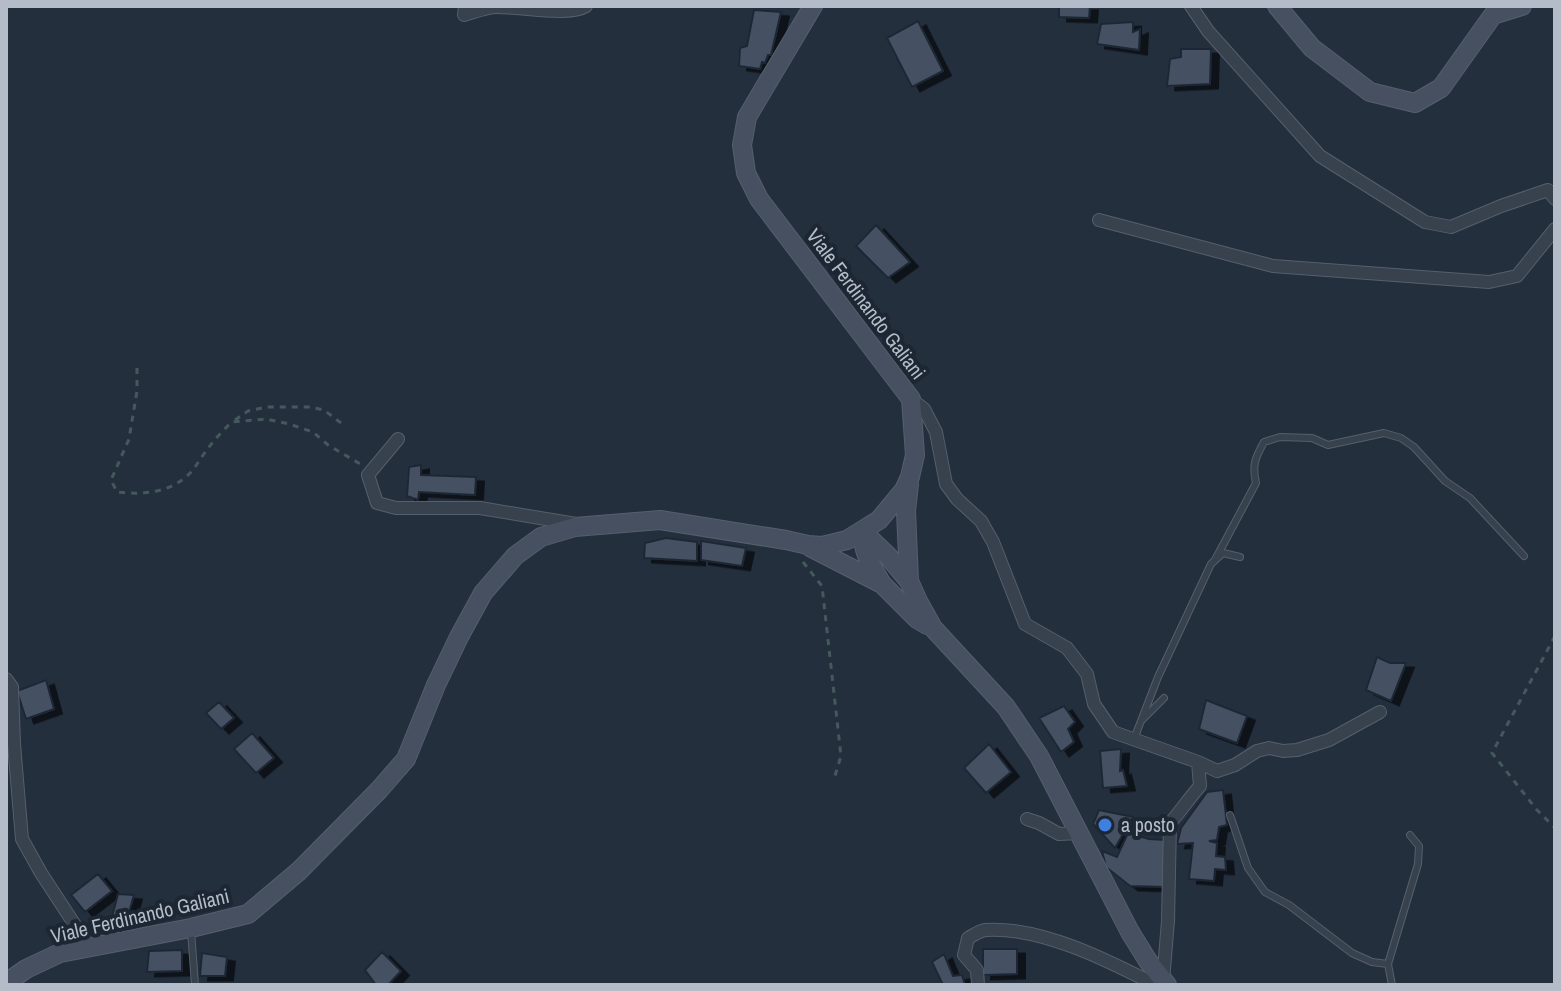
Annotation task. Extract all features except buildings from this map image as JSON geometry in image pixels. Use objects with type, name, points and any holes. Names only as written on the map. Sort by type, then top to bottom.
[{"type":"main road","name":"Viale Ferdinando Galiani","points":[[6,983],[26,969],[60,953],[248,914],[299,871],[406,759],[436,685],[483,593],[515,556],[541,537],[575,527],[660,520],[786,540],[805,553],[863,532],[892,507],[910,477],[915,455],[911,399],[759,199],[746,173],[742,145],[747,117],[813,6]]},
{"type":"main road","points":[[1277,6],[1312,48],[1370,92],[1415,103],[1441,88],[1493,15],[1522,6]]},
{"type":"main road","points":[[909,581],[906,511],[910,477]]},
{"type":"main road","points":[[863,532],[909,581],[933,628],[1006,707],[1039,756],[1130,932],[1162,984]]},
{"type":"main road","points":[[863,532],[862,541],[869,561],[882,584],[917,619],[933,628]]},
{"type":"main road","points":[[805,553],[882,584]]},
{"type":"street","points":[[465,6],[464,15],[492,7],[559,11],[579,10],[586,6]]},
{"type":"street","points":[[1191,6],[1208,31],[1320,156],[1425,222],[1451,227],[1548,190],[1555,199]]},
{"type":"street","points":[[1099,220],[1273,266],[1489,282],[1517,276],[1555,229]]},
{"type":"street","points":[[911,399],[924,409],[936,432],[946,484],[981,521],[993,542],[1025,624],[1067,648],[1087,674],[1094,704],[1113,732],[1217,771],[1235,765],[1257,751],[1269,748],[1297,750],[1329,740],[1380,712]]},
{"type":"street","points":[[398,439],[368,475],[377,503],[396,508],[480,508],[587,526]]},
{"type":"street","points":[[6,679],[12,687],[22,839],[90,948]]},
{"type":"street","points":[[978,985],[977,970],[964,955],[968,938],[982,930],[1033,933],[1162,984],[1168,921],[1170,823],[1200,786],[1198,762]]},
{"type":"street","points":[[1027,819],[1059,834],[1079,833]]},
{"type":"lane","points":[[1215,560],[1256,483],[1254,460],[1264,442],[1280,437],[1312,438],[1328,445],[1384,433],[1401,438],[1414,447],[1445,481],[1486,513],[1524,556]]},
{"type":"lane","points":[[1134,739],[1179,629],[1211,564],[1223,553],[1240,557]]},
{"type":"lane","points":[[1140,722],[1164,698]]},
{"type":"lane","points":[[1230,815],[1248,868],[1265,892],[1289,905],[1352,953],[1372,962],[1388,964]]},
{"type":"lane","points":[[1392,985],[1388,964],[1418,864],[1419,846],[1410,835]]},
{"type":"lane","points":[[191,928],[195,985]]},
{"type":"path","points":[[137,368],[137,391],[129,439],[111,480],[117,492],[154,492],[176,484],[190,473],[232,422],[248,411],[266,407],[310,407],[324,410],[341,423]]},
{"type":"path","points":[[232,422],[266,419],[289,424],[313,432],[328,445],[373,469]]},
{"type":"path","points":[[805,553],[822,586],[841,756],[834,779]]},
{"type":"path","points":[[1555,636],[1492,753],[1555,828]]},
{"type":"place","name":"a posto","points":[[1105,825]]}]
